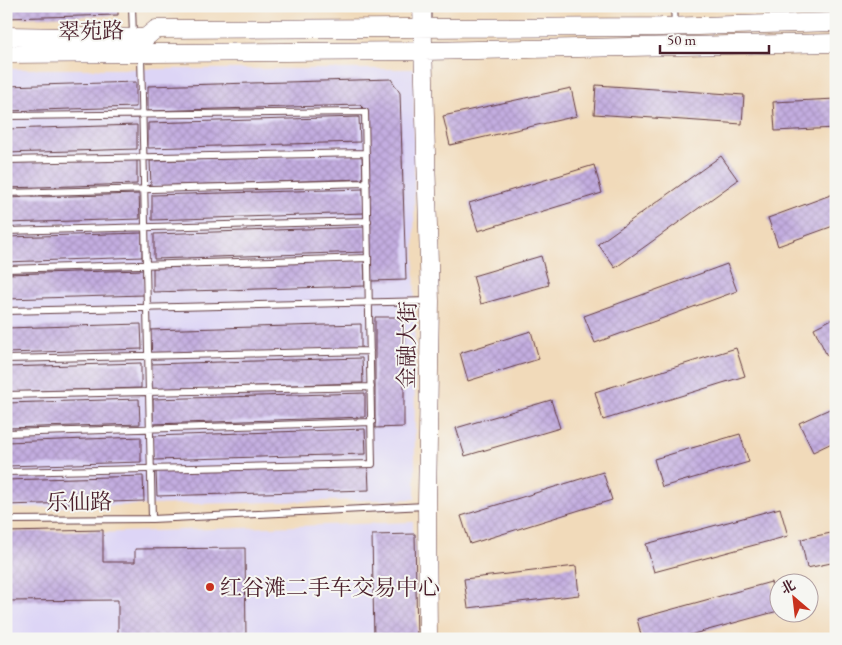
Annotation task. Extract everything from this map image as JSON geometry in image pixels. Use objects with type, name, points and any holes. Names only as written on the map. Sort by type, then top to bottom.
[{"type":"street","name":"金融大街","points":[[422,6],[430,301],[427,506],[428,639]]},
{"type":"street","name":"翠苑路","points":[[6,54],[137,45],[156,29],[675,26],[836,22]]},
{"type":"street","name":"翠苑路","points":[[6,36],[137,45],[424,51],[836,43]]},
{"type":"lane","points":[[132,6],[143,115],[152,519]]},
{"type":"lane","points":[[674,6],[675,26]]},
{"type":"lane","points":[[6,116],[365,112],[372,422],[372,464],[6,472]]},
{"type":"lane","points":[[6,160],[366,153]]},
{"type":"lane","points":[[6,194],[367,183]]},
{"type":"lane","points":[[6,231],[368,221]]},
{"type":"lane","points":[[6,269],[368,258]]},
{"type":"lane","points":[[6,311],[430,301]]},
{"type":"lane","points":[[6,359],[370,351]]},
{"type":"lane","points":[[6,395],[371,387]]},
{"type":"lane","points":[[6,433],[372,422]]},
{"type":"lane","name":"乐仙路","points":[[6,520],[152,519],[427,506]]},
{"type":"shaded area","points":[[6,69],[414,69],[415,499],[6,508]]},
{"type":"shaded area","name":"红谷滩二手车交易中心","points":[[413,522],[413,639],[6,639],[6,536]]},
{"type":"building","points":[[6,6],[118,6],[118,15],[6,18]]},
{"type":"building","points":[[391,79],[400,93],[406,280],[371,281],[366,111],[360,105],[148,111],[148,86]]},
{"type":"building","points":[[136,82],[136,107],[6,111],[6,86]]},
{"type":"building","points":[[596,85],[744,95],[742,124],[594,114]]},
{"type":"building","points":[[571,88],[577,116],[450,145],[443,116]]},
{"type":"building","points":[[836,99],[836,128],[775,131],[773,102]]},
{"type":"building","points":[[359,117],[360,142],[148,148],[148,123]]},
{"type":"building","points":[[137,125],[137,149],[6,153],[6,129]]},
{"type":"building","points":[[362,155],[363,179],[151,186],[150,161]]},
{"type":"building","points":[[721,156],[738,180],[615,268],[598,244]]},
{"type":"building","points":[[137,159],[137,184],[6,188],[6,163]]},
{"type":"building","points":[[594,165],[602,193],[478,231],[469,203]]},
{"type":"building","points":[[363,189],[364,213],[152,220],[152,195]]},
{"type":"building","points":[[836,193],[836,225],[778,246],[768,218]]},
{"type":"building","points":[[139,194],[140,219],[6,223],[6,198]]},
{"type":"building","points":[[365,227],[366,252],[154,259],[154,234]]},
{"type":"building","points":[[142,233],[142,257],[6,262],[6,237]]},
{"type":"building","points":[[541,256],[549,285],[481,304],[473,276]]},
{"type":"building","points":[[364,261],[365,286],[153,292],[153,268]]},
{"type":"building","points":[[727,264],[737,291],[595,343],[584,316]]},
{"type":"building","points":[[143,270],[144,295],[6,299],[6,274]]},
{"type":"building","points":[[375,317],[404,317],[404,427],[375,428]]},
{"type":"building","points":[[836,317],[836,352],[827,356],[814,328]]},
{"type":"building","points":[[141,324],[142,349],[6,353],[6,328]]},
{"type":"building","points":[[361,324],[361,349],[150,355],[149,330]]},
{"type":"building","points":[[531,331],[539,359],[468,381],[460,353]]},
{"type":"building","points":[[736,348],[745,376],[603,420],[595,392]]},
{"type":"building","points":[[362,358],[363,383],[151,389],[150,364]]},
{"type":"building","points":[[141,363],[141,388],[6,392],[6,367]]},
{"type":"building","points":[[365,393],[365,417],[153,424],[153,399]]},
{"type":"building","points":[[139,399],[140,424],[6,428],[6,403]]},
{"type":"building","points":[[551,400],[560,428],[465,456],[456,428]]},
{"type":"building","points":[[836,406],[836,441],[813,452],[799,423]]},
{"type":"building","points":[[365,429],[366,454],[154,460],[153,436]]},
{"type":"building","points":[[740,434],[749,462],[662,487],[654,459]]},
{"type":"building","points":[[141,437],[141,462],[6,466],[6,442]]},
{"type":"building","points":[[368,465],[369,490],[157,496],[156,471]]},
{"type":"building","points":[[603,472],[612,500],[470,544],[461,516]]},
{"type":"building","points":[[143,476],[144,501],[6,505],[6,480]]},
{"type":"building","points":[[780,508],[788,536],[654,572],[646,544]]},
{"type":"building","points":[[103,530],[103,562],[135,562],[135,549],[245,548],[246,639],[118,639],[118,600],[6,601],[6,532]]},
{"type":"building","points":[[836,532],[836,562],[807,568],[801,539]]},
{"type":"building","points":[[415,534],[417,639],[374,639],[372,535]]},
{"type":"building","points":[[576,566],[579,595],[468,608],[464,579]]},
{"type":"building","points":[[770,582],[770,613],[675,639],[642,639],[637,619]]},
{"type":"building","points":[[836,603],[836,615],[835,615],[833,604]]},
{"type":"place","name":"红谷滩二手车交易中心","points":[[210,587]]}]
